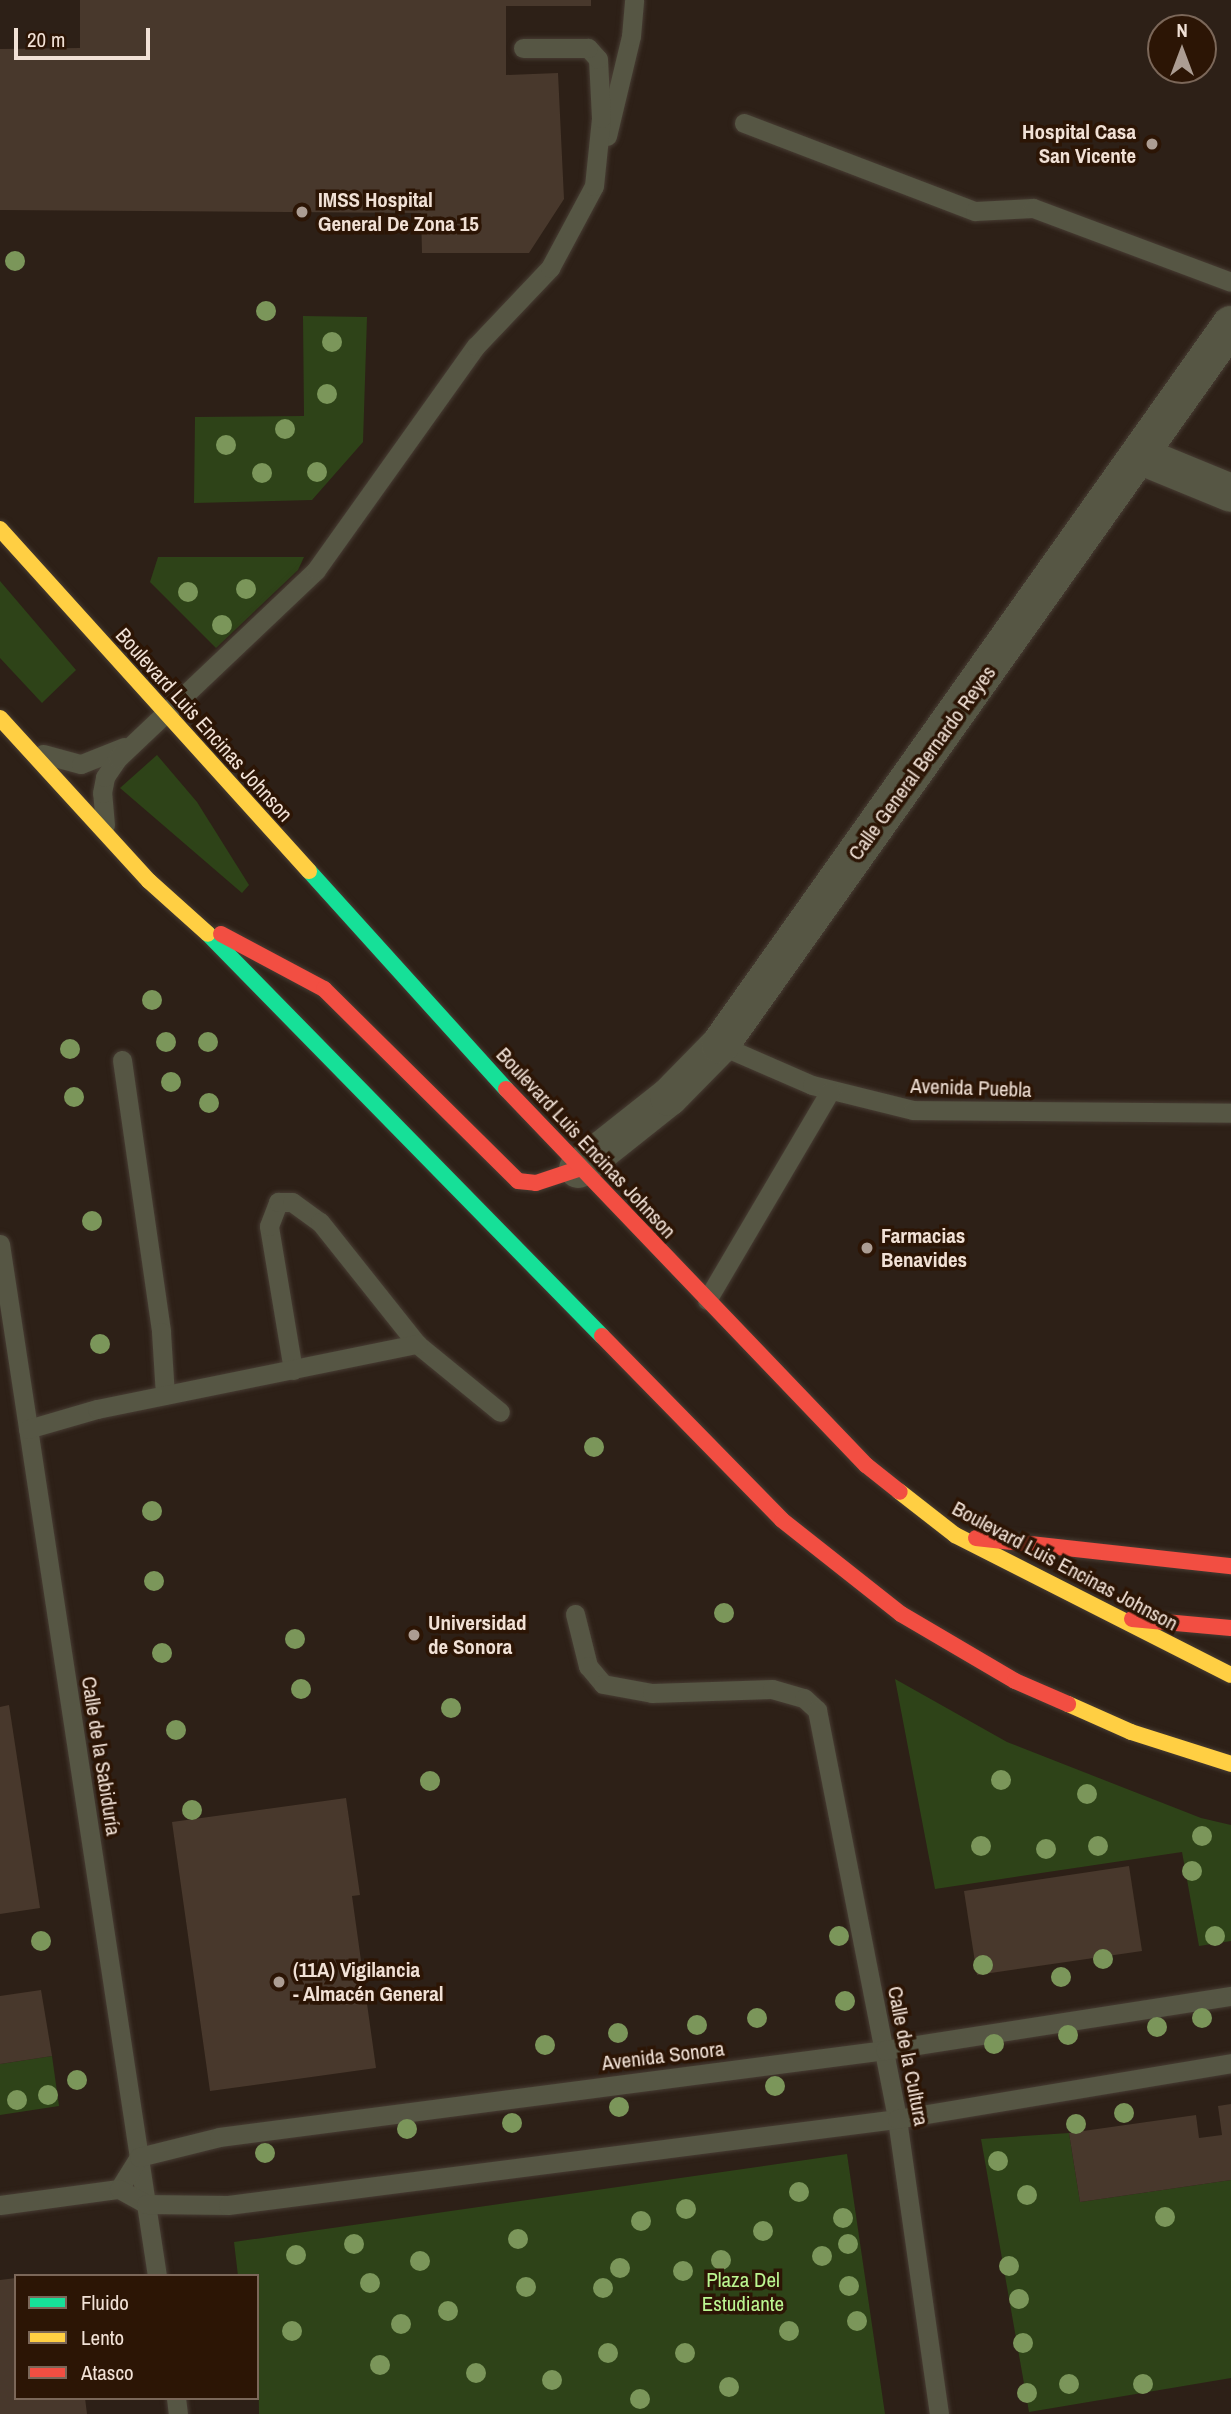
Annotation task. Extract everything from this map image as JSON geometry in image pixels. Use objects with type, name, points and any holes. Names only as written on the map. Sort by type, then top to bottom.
[{"type":"main road","name":"Boulevard Luis Encinas Johnson","points":[[0,529],[165,715],[578,1169],[866,1465],[955,1535],[1111,1617],[1231,1675]]},
{"type":"main road","points":[[0,718],[107,835],[197,923],[782,1520],[901,1614],[1015,1681],[1131,1732],[1231,1764]]},
{"type":"main road","points":[[197,923],[324,989],[517,1181],[544,1182],[578,1169]]},
{"type":"main road","points":[[955,1535],[1231,1566]]},
{"type":"main road","points":[[1111,1617],[1231,1628]]},
{"type":"street","name":"Calle General Bernardo Reyes","points":[[578,1169],[669,1097],[720,1045],[1141,456],[1231,325]]},
{"type":"street","points":[[1141,456],[1231,493]]},
{"type":"lane","points":[[107,835],[102,793],[105,777],[165,715],[316,570],[475,346],[550,268],[593,186],[632,36],[634,0]]},
{"type":"lane","points":[[523,48],[588,48],[597,59],[601,118],[593,186]]},
{"type":"lane","points":[[744,122],[975,211],[1033,208],[1231,282]]},
{"type":"lane","points":[[26,747],[58,761],[81,764],[122,748],[165,715]]},
{"type":"lane","name":"Avenida Puebla","points":[[720,1045],[830,1091],[913,1110],[1231,1113]]},
{"type":"lane","points":[[122,1060],[161,1332],[165,1395]]},
{"type":"lane","points":[[708,1300],[830,1091]]},
{"type":"lane","points":[[293,1370],[269,1227],[278,1202],[292,1202],[320,1222],[417,1344],[500,1412]]},
{"type":"lane","name":"Calle de la Sabiduría","points":[[0,1244],[157,2274]]},
{"type":"lane","points":[[28,1429],[165,1395],[417,1344]]},
{"type":"lane","name":"Calle de la Cultura","points":[[575,1614],[587,1666],[603,1684],[652,1693],[772,1689],[804,1698],[817,1710],[897,2119],[939,2414]]},
{"type":"lane","name":"Avenida Sonora","points":[[139,2157],[258,2131],[885,2050],[1231,1996]]},
{"type":"lane","points":[[0,2205],[119,2189],[146,2204],[228,2205],[897,2119],[1231,2063]]},
{"type":"lane","points":[[119,2189],[139,2157]]},
{"type":"green space","points":[[303,316],[367,317],[363,442],[312,500],[194,503],[195,417],[304,416]]},
{"type":"green space","points":[[158,557],[304,557],[298,570],[216,648],[150,582]]},
{"type":"green space","points":[[0,581],[76,670],[42,703],[0,658]]},
{"type":"green space","points":[[157,755],[197,802],[249,885],[242,893],[120,788]]},
{"type":"green space","points":[[895,1679],[1007,1742],[1201,1818],[1231,1825],[1231,1941],[1199,1946],[1182,1852],[935,1889]]},
{"type":"green space","points":[[52,2056],[59,2106],[0,2115],[0,2064]]},
{"type":"green space","points":[[1069,2133],[1080,2202],[1231,2180],[1231,2378],[1029,2412],[981,2139]]},
{"type":"green space","name":"Plaza Del Estudiante","points":[[847,2154],[885,2414],[259,2414],[259,2274],[238,2274],[234,2242]]},
{"type":"building","points":[[80,0],[591,0],[591,6],[506,6],[506,75],[558,73],[564,199],[529,253],[422,253],[421,213],[0,210],[0,49],[80,48]]},
{"type":"building","points":[[9,1705],[40,1908],[0,1914],[0,1707]]},
{"type":"building","name":"(11A) Vigilancia - Almacén General","points":[[346,1798],[360,1895],[352,1896],[376,2068],[210,2091],[172,1822]]},
{"type":"building","points":[[1129,1866],[1142,1951],[977,1975],[964,1891]]},
{"type":"building","points":[[41,1990],[52,2056],[0,2064],[0,1996]]},
{"type":"building","points":[[1231,2104],[1231,2180],[1080,2202],[1069,2133],[1196,2115],[1199,2138],[1222,2135],[1218,2106]]},
{"type":"building","points":[[14,2278],[14,2400],[85,2400],[87,2414],[0,2414],[0,2280]]},
{"type":"traffic: fast","points":[[309,871],[506,1089]]},
{"type":"traffic: fast","points":[[208,934],[602,1336]]},
{"type":"traffic: slow","points":[[0,529],[309,871]]},
{"type":"traffic: slow","points":[[0,718],[149,881],[208,934]]},
{"type":"traffic: slow","points":[[900,1492],[955,1535],[1231,1675]]},
{"type":"traffic: slow","points":[[1068,1704],[1131,1732],[1231,1764]]},
{"type":"traffic: jam","points":[[221,934],[324,989],[518,1181],[536,1183],[578,1169]]},
{"type":"traffic: jam","points":[[506,1089],[866,1465],[900,1492]]},
{"type":"traffic: jam","points":[[602,1336],[782,1520],[901,1614],[1015,1681],[1068,1704]]},
{"type":"traffic: jam","points":[[976,1538],[1231,1566]]},
{"type":"traffic: jam","points":[[1132,1619],[1231,1628]]},
{"type":"place","name":"Hospital Casa San Vicente","points":[[1152,144]]},
{"type":"place","name":"IMSS Hospital General De Zona 15","points":[[302,212]]},
{"type":"place","name":"Farmacias Benavides","points":[[867,1248]]},
{"type":"place","name":"Universidad de Sonora","points":[[414,1635]]},
{"type":"place","name":"(11A) Vigilancia - Almacén General","points":[[279,1982]]}]
